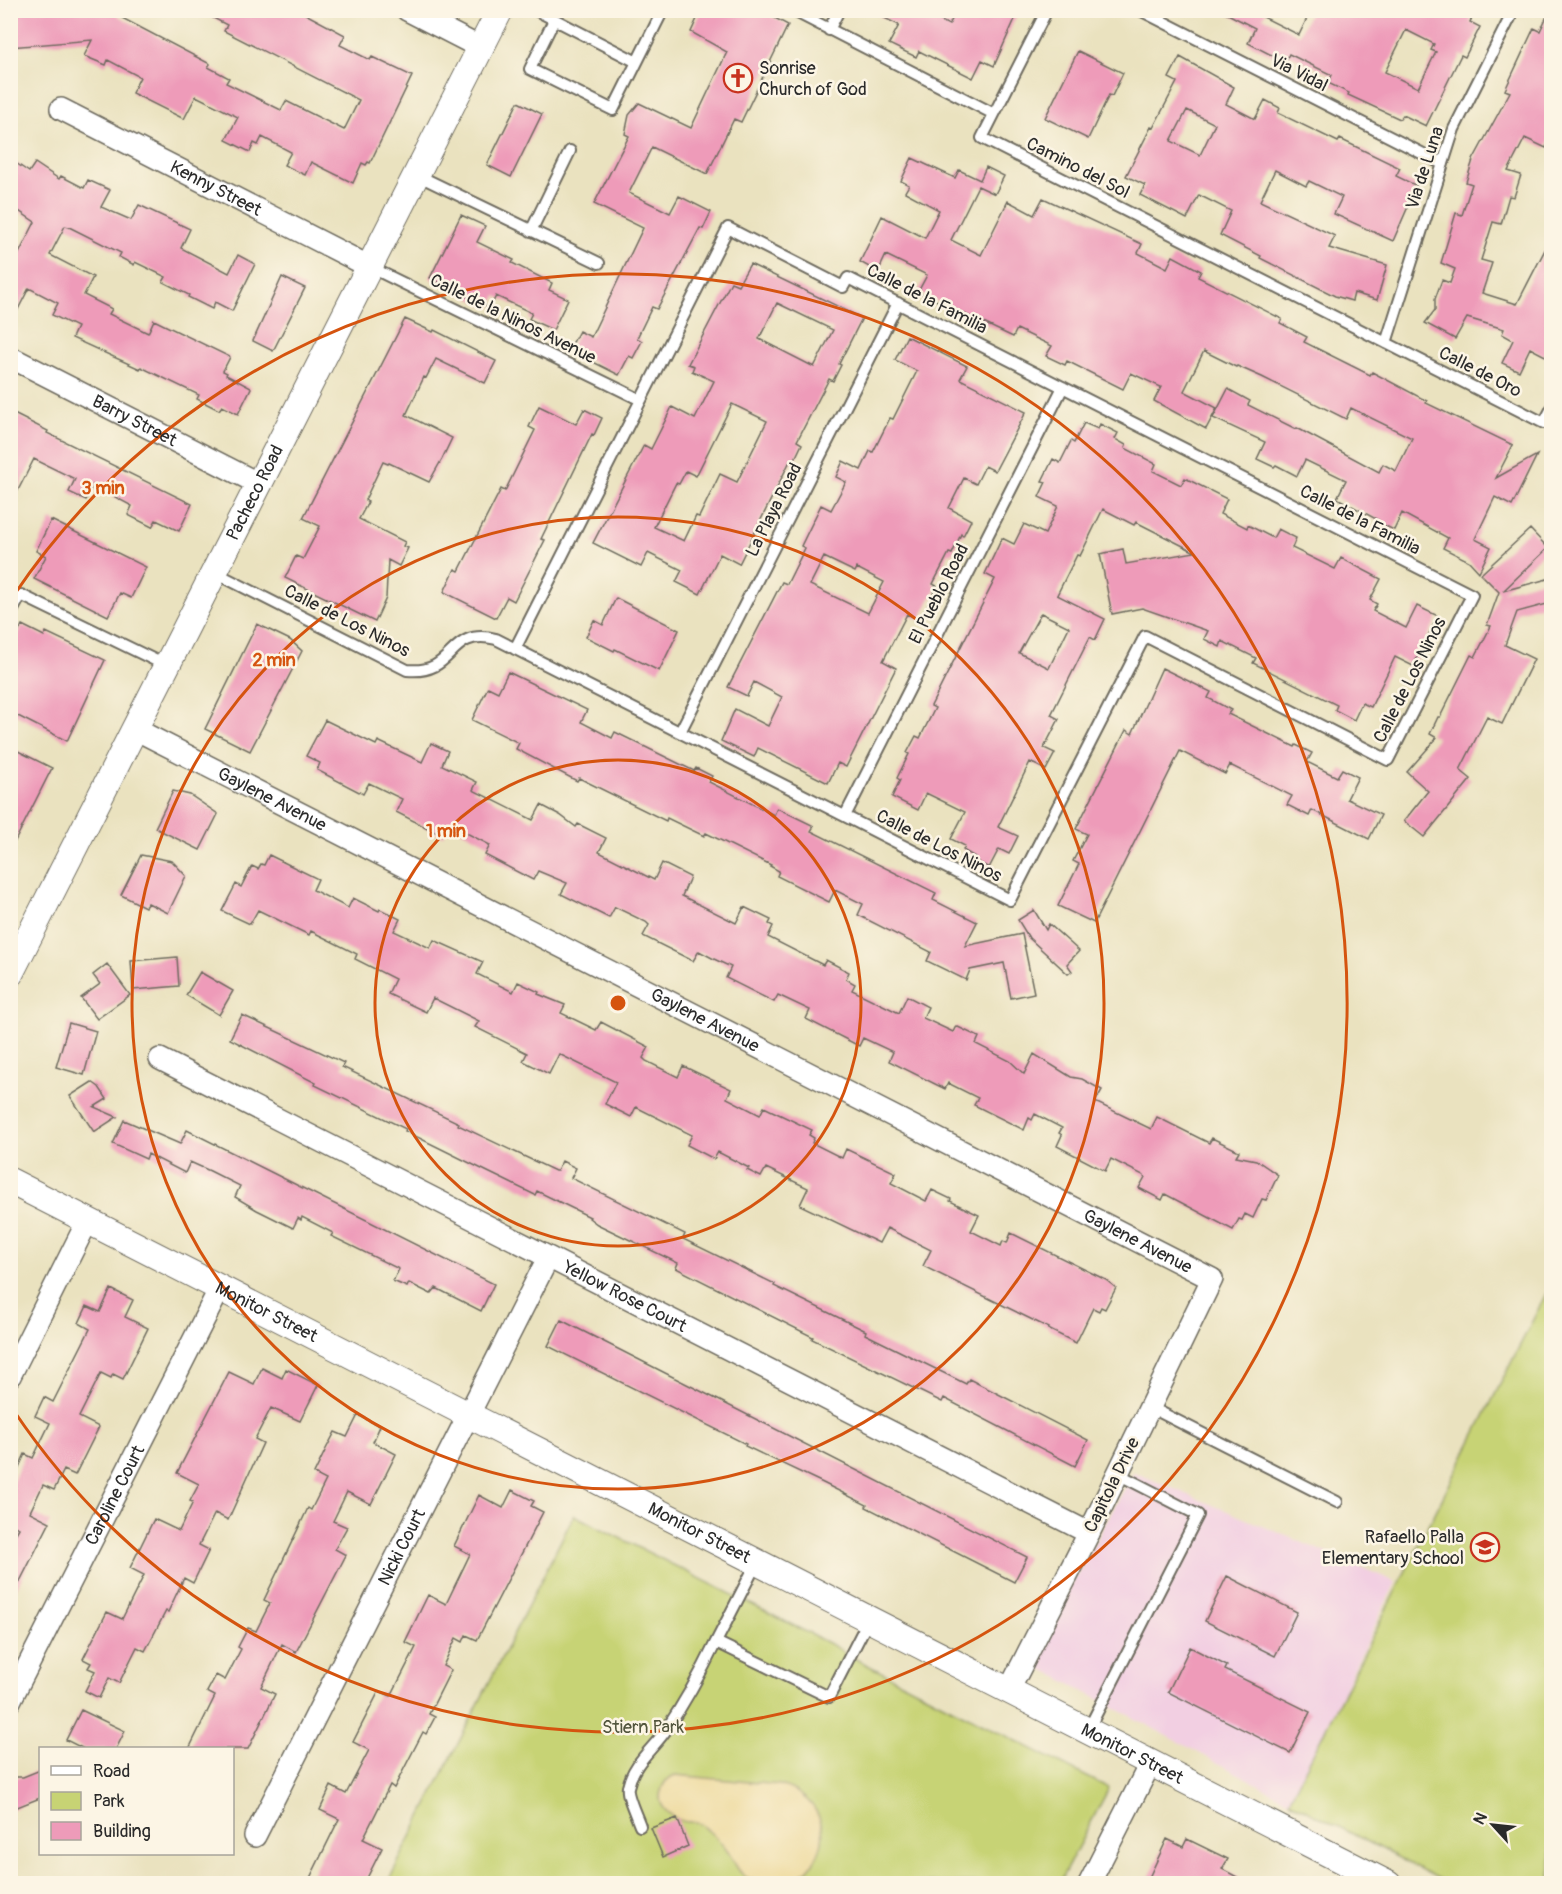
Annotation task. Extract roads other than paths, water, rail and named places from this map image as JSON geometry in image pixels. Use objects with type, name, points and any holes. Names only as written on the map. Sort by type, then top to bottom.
[{"type":"street","points":[[407,10],[481,48]]},
{"type":"street","name":"Pacheco Road","points":[[10,974],[500,10]]},
{"type":"street","name":"Kenny Street","points":[[61,109],[370,267]]},
{"type":"street","name":"Barry Street","points":[[10,357],[260,484]]},
{"type":"street","name":"Gaylene Avenue","points":[[135,729],[1212,1279]]},
{"type":"street","name":"Yellow Rose Court","points":[[160,1059],[1089,1533]]},
{"type":"street","name":"Monitor Street","points":[[10,1181],[1388,1884]]},
{"type":"street","points":[[10,1376],[88,1220]]},
{"type":"street","name":"Nicki Court","points":[[255,1836],[548,1257]]},
{"type":"street","name":"Capitola Drive","points":[[1009,1690],[1089,1533],[1212,1279]]},
{"type":"street","name":"Caroline Court","points":[[10,1701],[220,1288]]},
{"type":"street","points":[[1089,1884],[1151,1762]]},
{"type":"lane","points":[[536,10],[637,62]]},
{"type":"lane","points":[[558,22],[530,69],[613,110],[663,10]]},
{"type":"lane","points":[[792,10],[994,114],[1047,10]]},
{"type":"lane","points":[[829,30],[839,10]]},
{"type":"lane","name":"Via Vidal","points":[[1140,10],[1443,164]]},
{"type":"lane","name":"Via de Luna","points":[[1386,343],[1454,129],[1514,10]]},
{"type":"lane","name":"Camino del Sol","points":[[994,114],[982,138],[1386,343]]},
{"type":"lane","points":[[531,231],[570,151]]},
{"type":"lane","points":[[416,175],[599,263]]},
{"type":"lane","name":"Calle de la Familia","points":[[515,649],[728,228],[843,287],[848,278],[1472,595]]},
{"type":"lane","name":"Calle de la Ninos Avenue","points":[[370,267],[641,400]]},
{"type":"lane","name":"La Playa Road","points":[[680,732],[898,303]]},
{"type":"lane","name":"Calle de Oro","points":[[1386,343],[1544,423],[1551,408]]},
{"type":"lane","name":"El Pueblo Road","points":[[845,816],[1063,387]]},
{"type":"lane","name":"Calle de Los Ninos","points":[[214,572],[407,670],[420,672],[433,669],[444,662],[457,645],[469,638],[483,636],[496,639],[1010,900],[1145,636],[1388,760],[1472,595]]},
{"type":"lane","points":[[10,615],[21,595],[167,666]]},
{"type":"lane","points":[[1150,1407],[1337,1502]]},
{"type":"lane","points":[[1088,1730],[1198,1515],[1118,1474]]},
{"type":"lane","points":[[640,1826],[627,1790],[634,1771],[646,1753],[664,1734],[684,1703],[757,1562]]},
{"type":"lane","points":[[716,1642],[829,1697],[869,1619]]},
{"type":"place","name":"Sonrise Church of God","points":[[738,78]]},
{"type":"place","name":"Rafaello Palla Elementary School","points":[[1485,1547]]},
{"type":"park label","name":"Stiern Park","points":[[643,1727]]}]
